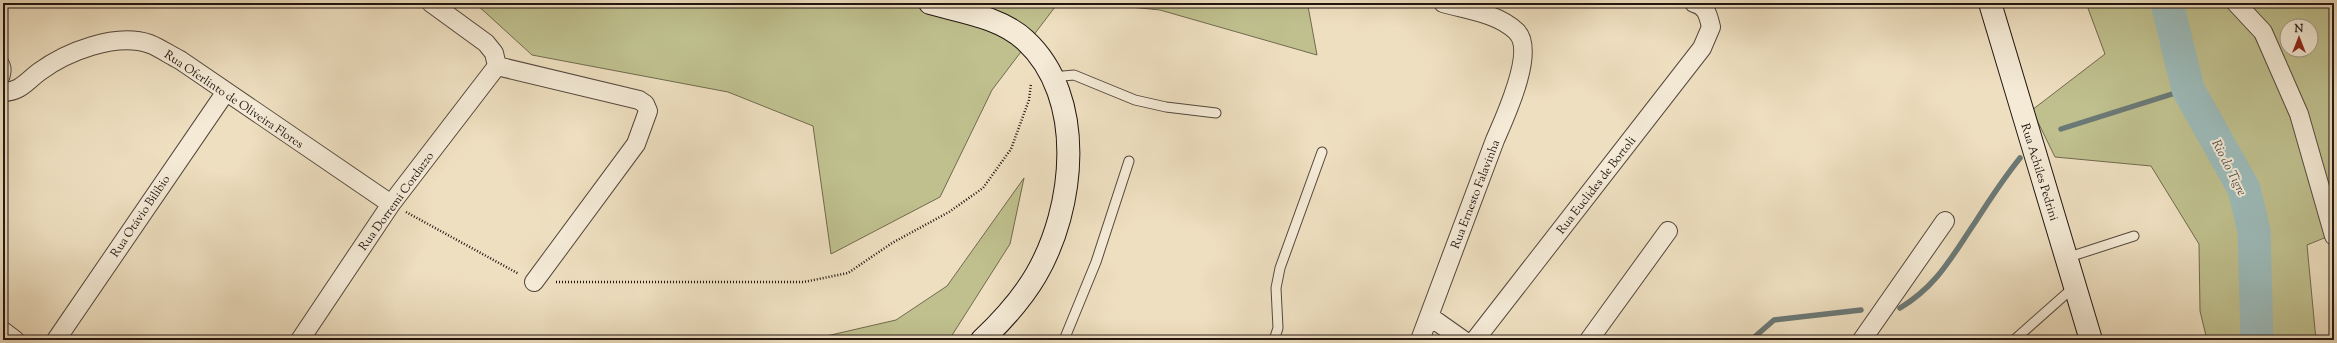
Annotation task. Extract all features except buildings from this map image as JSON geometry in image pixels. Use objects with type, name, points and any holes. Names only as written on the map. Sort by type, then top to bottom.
[{"type":"street","points":[[431,3],[486,44],[494,53],[497,66],[640,100],[645,104],[648,111],[636,144],[534,282]]},
{"type":"street","points":[[930,3],[998,22],[1025,40],[1036,53],[1052,77],[1061,98],[1068,129],[1067,190],[1058,221],[1036,275],[1003,319],[982,340]]},
{"type":"street","name":"Rua Ernesto Falavinha","points":[[1420,340],[1519,80],[1522,47],[1517,32],[1494,17],[1443,3]]},
{"type":"street","name":"Rua Euclides de Bortoli","points":[[1475,340],[1702,48],[1712,27],[1707,12],[1702,6],[1694,3]]},
{"type":"street","name":"Rua Achiles Pedrini","points":[[1990,3],[2091,340]]},
{"type":"street","points":[[2236,3],[2262,32],[2299,114],[2334,236]]},
{"type":"street","name":"Rua Oferlinto de Oliveira Flores","points":[[3,92],[20,89],[57,60],[111,42],[132,41],[149,44],[180,60],[225,93],[391,204]]},
{"type":"street","name":"Rua Dorremi Cordazzo","points":[[300,340],[391,204],[497,66]]},
{"type":"street","name":"Rua Otávio Bilibio","points":[[56,340],[225,93]]},
{"type":"street","points":[[1862,340],[1945,221]]},
{"type":"street","points":[[1589,340],[1668,231]]},
{"type":"street","points":[[1429,316],[1463,340]]},
{"type":"street","points":[[3,331],[15,340]]},
{"type":"lane","points":[[3,61],[5,64],[6,73],[3,82]]},
{"type":"lane","points":[[1052,77],[1074,75],[1135,100],[1166,107],[1216,113]]},
{"type":"lane","points":[[1274,340],[1278,328],[1276,288],[1280,268],[1322,152]]},
{"type":"lane","points":[[1064,340],[1096,262],[1129,161]]},
{"type":"lane","points":[[2066,258],[2134,236]]},
{"type":"lane","points":[[2014,340],[2075,286]]},
{"type":"path","points":[[391,204],[534,282],[804,282],[848,273],[892,243],[949,212],[983,188],[1011,149],[1029,100],[1036,53]]},
{"type":"green space","points":[[475,3],[1058,3],[992,90],[940,197],[831,254],[813,126],[728,92],[532,55]]},
{"type":"green space","points":[[1091,3],[1306,3],[1308,6],[1317,55],[1160,10]]},
{"type":"green space","points":[[1844,3],[1949,3],[1949,4],[1846,4]]},
{"type":"green space","points":[[2086,3],[2334,3],[2334,234],[2307,245],[2316,340],[2207,340],[2200,311],[2199,244],[2151,166],[2055,157],[2032,110],[2105,54]]},
{"type":"green space","points":[[1024,178],[1010,244],[949,340],[809,340],[896,320],[947,286]]},
{"type":"waterway","name":"Rio do Tigre","points":[[2167,3],[2188,89],[2244,189],[2254,231],[2257,340]]},
{"type":"waterway","points":[[2061,129],[2188,89]]},
{"type":"waterway","points":[[1900,308],[1925,290],[1943,269],[2008,173],[2020,158]]},
{"type":"waterway","points":[[1751,340],[1774,320],[1861,310]]}]
